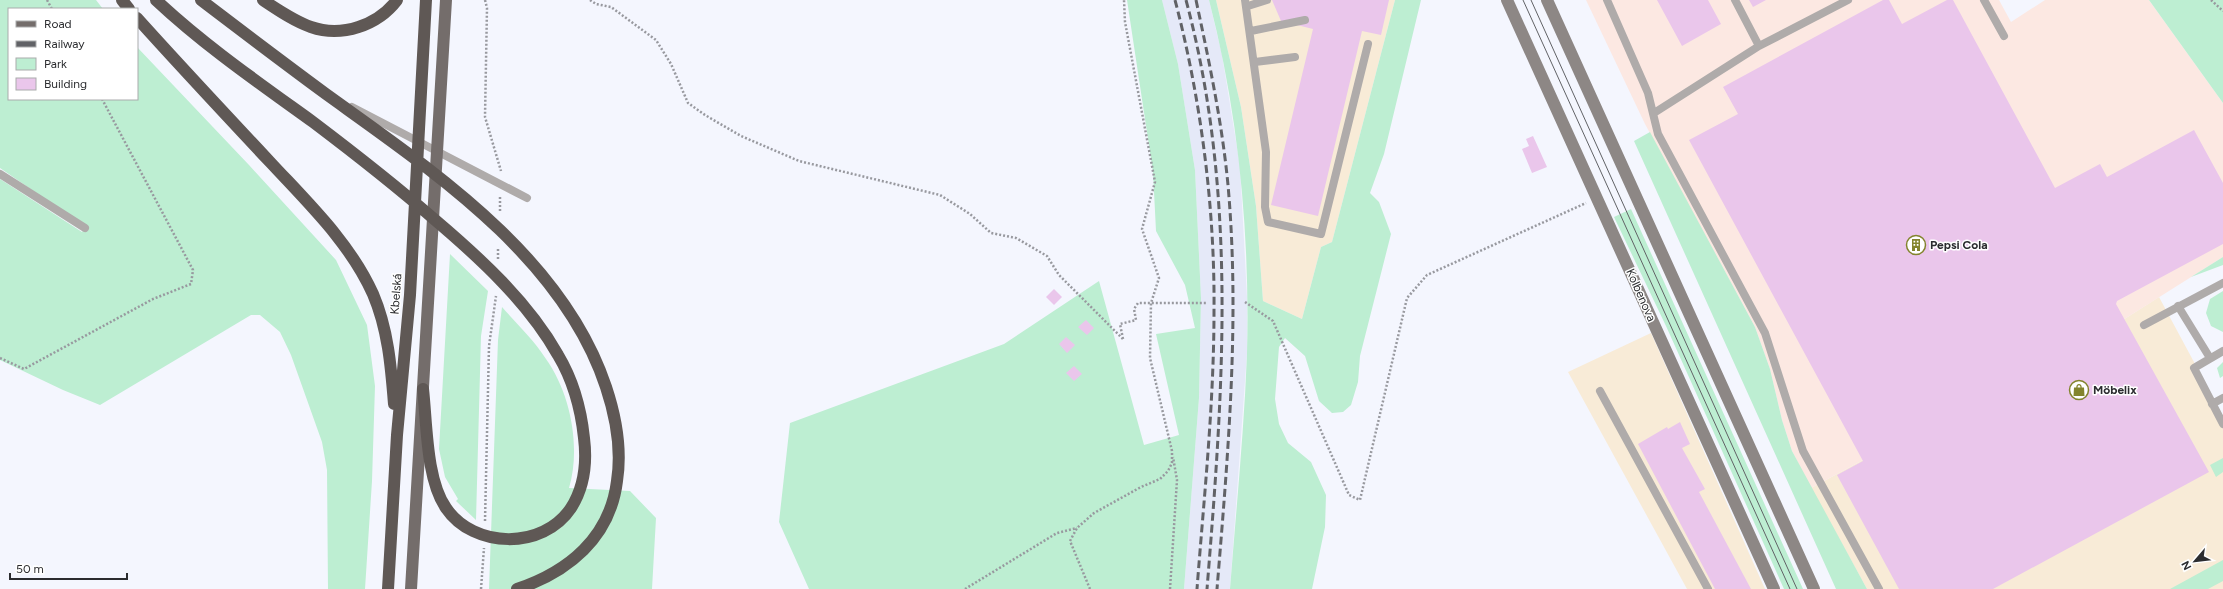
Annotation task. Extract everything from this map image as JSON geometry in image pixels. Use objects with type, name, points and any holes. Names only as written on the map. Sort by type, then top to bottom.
[{"type":"highway","points":[[122,0],[128,8]]},
{"type":"highway","points":[[156,0],[219,54],[372,167],[458,239],[489,268],[520,302],[546,335],[559,356],[577,398],[586,458],[581,486],[570,509],[553,526],[522,538],[510,540],[489,537],[461,524],[446,507],[434,481],[423,389]]},
{"type":"highway","points":[[201,0],[422,164],[469,202],[511,242],[555,292],[589,344],[602,375],[613,409],[618,444],[619,468],[613,499],[600,528],[586,548],[575,559],[547,577],[517,589]]},
{"type":"highway","points":[[263,0],[303,24],[318,29],[335,31],[346,30],[367,24],[386,12],[397,0]]},
{"type":"highway","name":"Kbelská","points":[[388,589],[397,435],[410,295],[426,0]]},
{"type":"highway","points":[[138,19],[318,213],[357,263],[378,306],[388,342],[397,435]]},
{"type":"main road","points":[[411,589],[446,0]]},
{"type":"main road","name":"Kolbenova","points":[[1507,0],[1774,589]]},
{"type":"main road","points":[[1547,0],[1814,589]]},
{"type":"lane","points":[[1267,0],[1246,3],[1251,31],[1266,152],[1265,207],[1268,222],[1321,234],[1368,44]]},
{"type":"lane","points":[[1607,0],[1648,94],[1654,113],[1658,134],[1765,333],[1803,451],[1879,589]]},
{"type":"lane","points":[[1735,0],[1760,46]]},
{"type":"lane","points":[[1654,113],[1760,46],[1848,0]]},
{"type":"lane","points":[[1984,0],[2004,36]]},
{"type":"lane","points":[[1251,31],[1305,20]]},
{"type":"lane","points":[[1255,62],[1295,57]]},
{"type":"lane","points":[[326,94],[527,198]]},
{"type":"lane","points":[[0,174],[85,228]]},
{"type":"lane","points":[[2144,325],[2223,283]]},
{"type":"lane","points":[[2178,306],[2210,358]]},
{"type":"lane","points":[[2223,351],[2194,368],[2223,424]]},
{"type":"lane","points":[[1600,391],[1708,589]]},
{"type":"lane","points":[[2212,404],[2223,398]]},
{"type":"path","points":[[590,0],[596,4],[611,7],[656,40],[671,64],[688,103],[705,114],[741,136],[799,161],[940,196],[970,214],[991,233],[1016,238],[1047,256],[1059,275],[1123,339],[1124,335],[1120,324],[1136,320],[1134,308],[1138,303],[1206,303]]},
{"type":"path","points":[[1124,0],[1125,22],[1155,182],[1142,229],[1159,278],[1151,303],[1150,358],[1172,451],[1177,480],[1170,589]]},
{"type":"path","points":[[2212,0],[2223,11]]},
{"type":"path","points":[[0,358],[24,369],[153,298],[191,284],[193,270],[103,100]]},
{"type":"path","points":[[1245,302],[1273,321],[1349,495],[1360,500],[1407,298],[1427,275],[1597,198]]},
{"type":"path","points":[[1090,589],[1070,541],[1077,528],[1094,513],[1140,487],[1160,479],[1168,472],[1172,463],[1172,451]]},
{"type":"path","points":[[965,589],[1057,533],[1077,528]]},
{"type":"path","points":[[481,589],[482,571]]},
{"type":"shaded area","points":[[1162,0],[1209,0],[1222,55],[1240,166],[1247,297],[1247,353],[1230,589],[1184,589],[1199,398],[1201,298],[1195,170],[1178,64]]},
{"type":"shaded area","points":[[1216,0],[1395,0],[1332,242],[1321,247],[1302,319],[1263,301],[1256,206],[1241,107]]},
{"type":"shaded area","points":[[1586,0],[1999,0],[2011,22],[2045,0],[2149,0],[2223,103],[2223,257],[2126,318],[1811,488],[1792,451],[1782,420],[1770,369],[1755,327],[1645,124]]},
{"type":"shaded area","name":"Möbelix","points":[[2159,297],[2223,416],[2223,589],[1867,589],[1811,488],[2126,318]]},
{"type":"shaded area","points":[[1651,333],[1765,589],[1687,589],[1568,372]]},
{"type":"green space","points":[[0,0],[96,0],[102,8],[8,8],[8,100],[138,100],[138,48],[249,165],[336,260],[367,325],[375,386],[372,481],[365,589],[328,589],[327,470],[322,442],[291,355],[280,332],[260,315],[251,315],[100,405],[63,390],[0,360],[0,179],[82,232],[86,227],[0,168]]},
{"type":"green space","points":[[1127,0],[1162,0],[1178,64],[1195,170],[1201,298],[1199,398],[1184,589],[809,589],[779,522],[790,423],[1004,344],[1099,281],[1144,445],[1179,435],[1156,334],[1195,328],[1185,285],[1156,231],[1153,172]]},
{"type":"green space","points":[[1209,0],[1216,0],[1241,107],[1256,206],[1263,301],[1302,319],[1321,247],[1332,242],[1395,0],[1421,0],[1384,154],[1370,193],[1379,202],[1391,234],[1360,356],[1358,382],[1351,405],[1343,412],[1332,413],[1319,401],[1305,356],[1285,338],[1279,347],[1275,399],[1279,424],[1288,443],[1311,462],[1326,495],[1325,527],[1312,589],[1230,589],[1246,383],[1247,265],[1235,131],[1228,87]]},
{"type":"green space","points":[[2149,0],[2223,0],[2223,103]]},
{"type":"green space","points":[[1650,132],[1755,327],[1770,369],[1782,420],[1792,451],[1867,589],[1836,589],[1634,141]]},
{"type":"green space","points":[[1631,209],[1803,589],[1784,589],[1666,326],[1614,217]]},
{"type":"green space","points":[[450,254],[488,291],[481,336],[476,520],[456,501],[458,499],[445,477],[439,449]]},
{"type":"green space","points":[[2223,257],[2223,265],[2191,277]]},
{"type":"green space","points":[[2223,291],[2223,332],[2211,326],[2206,313],[2210,299]]},
{"type":"green space","points":[[502,307],[541,352],[555,373],[562,388],[574,439],[574,456],[569,488],[630,491],[656,518],[652,589],[489,589],[498,340]]},
{"type":"green space","points":[[2223,362],[2223,376],[2220,378],[2217,368]]},
{"type":"green space","points":[[2223,458],[2223,472],[2216,477],[2210,465]]},
{"type":"green space","points":[[2223,560],[2223,581],[2208,589],[2170,589]]},
{"type":"building","points":[[1272,0],[1389,0],[1381,35],[1362,31],[1318,216],[1271,205],[1313,29],[1281,21]]},
{"type":"building","points":[[1657,0],[1708,0],[1721,24],[1682,46]]},
{"type":"building","points":[[1749,0],[1766,0],[1753,7]]},
{"type":"building","points":[[1883,0],[1889,0],[1902,24],[1947,0],[1953,0],[2055,188],[2100,164],[2107,177],[2194,130],[2223,183],[2223,244],[2117,301],[2116,304],[2209,472],[1993,589],[1899,589],[1837,475],[1863,461],[1689,140],[1738,114],[1723,87]]},
{"type":"building","points":[[1533,136],[1547,167],[1532,173],[1522,149],[1529,146],[1526,139]]},
{"type":"building","points":[[1054,289],[1062,297],[1054,305],[1046,297]]},
{"type":"building","points":[[1086,320],[1094,328],[1087,335],[1078,327]]},
{"type":"building","points":[[1066,337],[1075,345],[1067,353],[1059,344]]},
{"type":"building","points":[[1074,366],[1082,374],[1074,381],[1066,373]]},
{"type":"building","points":[[1680,422],[1690,444],[1682,448],[1705,489],[1699,492],[1751,589],[1715,589],[1638,444],[1667,427],[1668,429]]},
{"type":"tram line","points":[[1523,0],[1790,589]]},
{"type":"tram line","points":[[1531,0],[1797,589]]},
{"type":"railway","points":[[1175,0],[1192,76],[1205,154],[1214,272],[1214,346],[1208,450],[1197,589]]},
{"type":"railway","points":[[1186,0],[1202,73],[1213,146],[1220,220],[1222,293],[1221,367],[1218,441],[1207,589]]},
{"type":"railway","points":[[1196,0],[1219,115],[1222,138],[1228,185],[1233,286],[1231,387],[1217,589]]},
{"type":"place","name":"Pepsi Cola","points":[[1916,245]]},
{"type":"place","name":"Möbelix","points":[[2079,390]]}]
